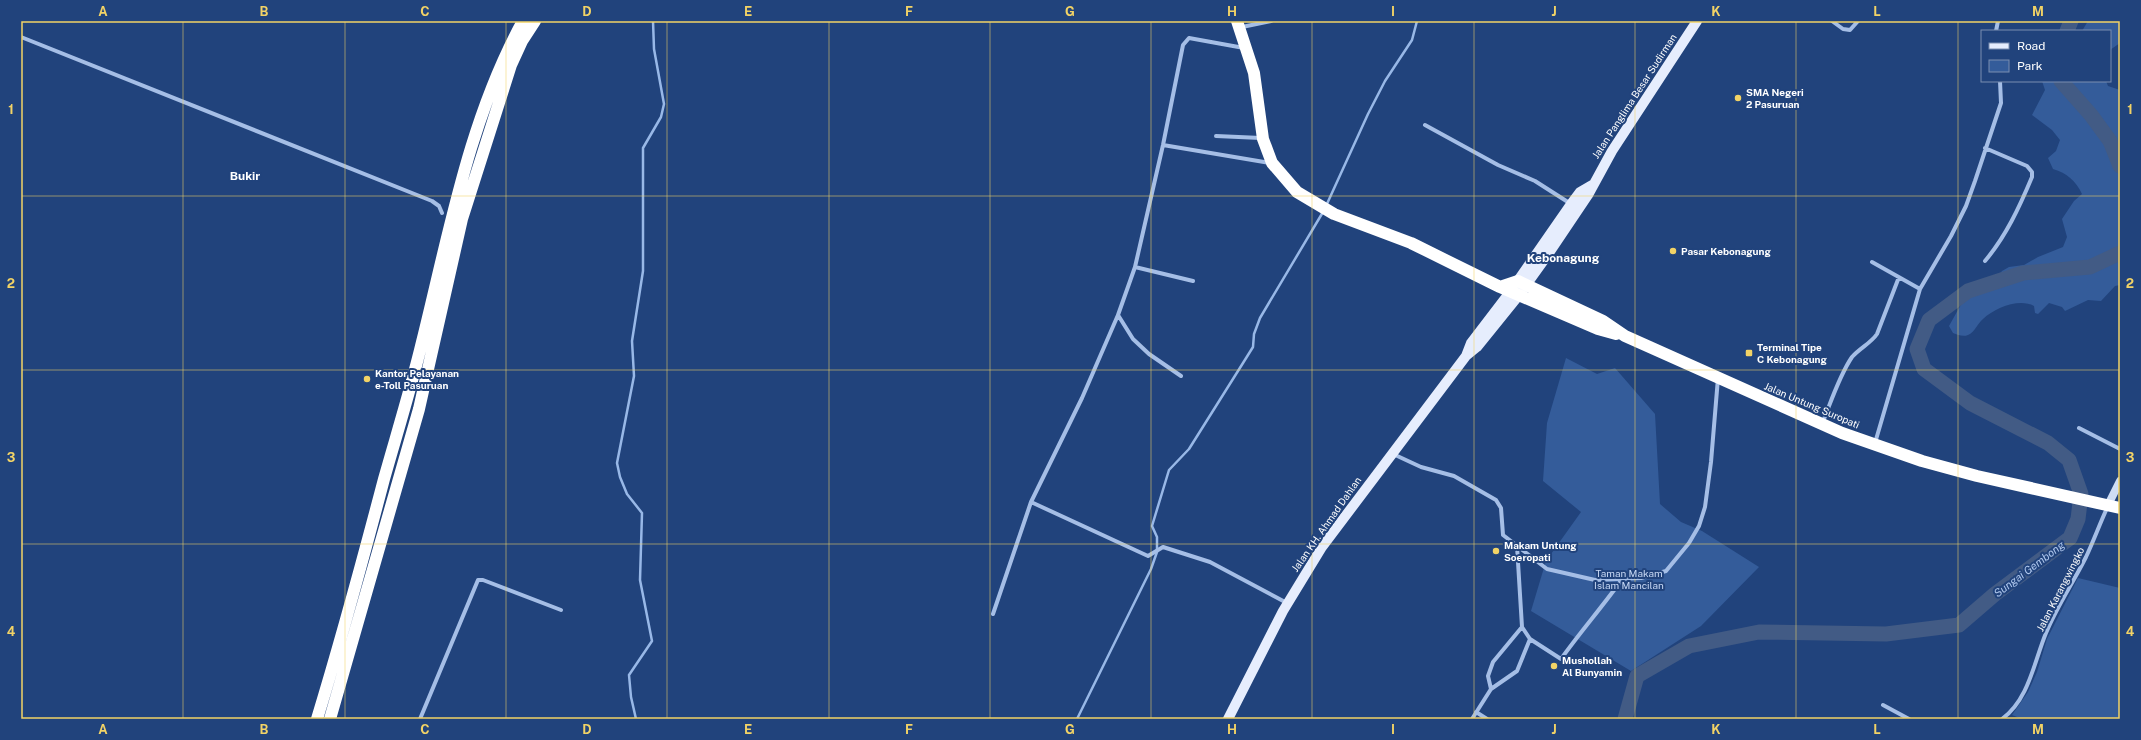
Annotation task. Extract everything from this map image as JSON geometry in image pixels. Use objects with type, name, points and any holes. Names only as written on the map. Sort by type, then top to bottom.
[{"type":"highway","points":[[317,719],[339,648],[417,363],[462,180],[483,111],[508,48],[523,21]]},
{"type":"highway","points":[[330,719],[419,409],[462,219],[511,65],[522,41],[535,21]]},
{"type":"highway","points":[[1238,24],[1254,73],[1263,139],[1272,163]]},
{"type":"highway","name":"Jalan Untung Suropati","points":[[1272,163],[1297,192],[1334,214],[1411,243],[1510,291],[1598,329],[1625,336],[1842,433],[1922,460],[1970,474],[2066,497],[2109,505]]},
{"type":"highway","points":[[1510,291],[1522,283]]},
{"type":"highway","name":"Jalan Untung Suropati","points":[[1522,283],[1603,321],[1625,336]]},
{"type":"main road","name":"Jalan Panglima Besar Sudirman","points":[[1522,283],[1581,206],[1592,185],[1697,21]]},
{"type":"main road","name":"Jalan Panglima Besar Sudirman","points":[[1522,283],[1571,204],[1580,192],[1592,185]]},
{"type":"main road","name":"Jalan KH. Ahmad Dahlan","points":[[1228,719],[1288,603],[1322,547],[1391,453],[1466,356],[1470,343],[1510,291],[1522,283]]},
{"type":"street","points":[[1238,24],[1271,21]]},
{"type":"street","points":[[1832,21],[1844,29],[1850,30],[1858,21]]},
{"type":"street","points":[[21,37],[432,201],[439,206],[442,213]]},
{"type":"street","points":[[993,614],[1031,502],[1082,398],[1118,315],[1135,267],[1163,146],[1185,41],[1189,38],[1196,38],[1246,48]]},
{"type":"street","points":[[1875,443],[1920,289],[1951,236],[1966,206],[2001,103],[2000,82]]},
{"type":"street","points":[[1425,125],[1498,165],[1535,181],[1571,204]]},
{"type":"street","points":[[1216,136],[1263,139]]},
{"type":"street","points":[[1163,146],[1272,163]]},
{"type":"street","points":[[1985,148],[2027,166],[2032,172],[2032,177],[2012,224],[2000,243],[1985,262]]},
{"type":"street","points":[[1872,262],[1920,289]]},
{"type":"street","points":[[1135,267],[1193,281]]},
{"type":"street","points":[[1822,424],[1849,362],[1860,349],[1877,334],[1899,277]]},
{"type":"street","points":[[1118,315],[1133,339],[1149,354],[1181,376]]},
{"type":"street","points":[[1391,453],[1421,467],[1454,476],[1496,500],[1501,508],[1503,536],[1547,568],[1595,580],[1641,578],[1666,571],[1689,543],[1699,526],[1705,507],[1711,462],[1718,378]]},
{"type":"street","points":[[2079,428],[2120,449]]},
{"type":"street","points":[[2109,505],[2120,481]]},
{"type":"street","points":[[1031,502],[1148,556],[1163,547],[1210,562],[1288,603]]},
{"type":"street","name":"Jalan Karangwingko","points":[[2002,719],[2017,702],[2033,672],[2046,634],[2066,590],[2086,557],[2109,505]]},
{"type":"street","points":[[1517,546],[1522,627],[1530,639],[1560,659],[1579,634],[1592,622],[1624,578]]},
{"type":"street","points":[[420,719],[478,580],[483,580],[561,610]]},
{"type":"street","points":[[1491,689],[1488,676],[1493,662],[1522,627]]},
{"type":"street","points":[[1472,719],[1491,689],[1517,671],[1530,639]]},
{"type":"street","points":[[1884,705],[1909,719]]},
{"type":"street","points":[[1476,712],[1487,719]]},
{"type":"green space","points":[[2088,21],[2120,21],[2120,43],[2111,49],[2111,30],[2083,30]]},
{"type":"green space","points":[[2042,82],[2106,82],[2108,86],[2120,90],[2120,285],[2115,286],[2101,301],[2088,300],[2065,311],[2062,307],[2049,303],[2038,314],[2035,313],[2034,306],[2028,304],[2021,303],[2007,305],[1988,315],[1970,334],[1960,336],[1953,333],[1949,326],[1968,292],[1958,294],[1976,283],[1998,276],[2002,271],[2009,267],[2024,265],[2038,257],[2063,247],[2067,237],[2062,219],[2074,201],[2082,194],[2077,185],[2070,178],[2053,169],[2048,158],[2056,151],[2060,140],[2052,130],[2032,115],[2045,90]]},
{"type":"green space","name":"Taman Makam Islam Mancilan","points":[[1566,358],[1597,374],[1615,368],[1655,414],[1660,504],[1681,522],[1702,531],[1759,567],[1701,626],[1631,671],[1531,611],[1546,561],[1581,512],[1543,481],[1547,423]]},
{"type":"green space","points":[[2078,578],[2120,588],[2120,719],[2022,719],[2012,715],[2028,692],[2037,672],[2047,639]]},
{"type":"waterway","points":[[636,719],[631,697],[629,675],[652,641],[640,580],[642,513],[627,494],[620,477],[617,463],[634,376],[632,341],[643,271],[643,148],[661,117],[664,104],[654,49],[653,21]]},
{"type":"waterway","points":[[1326,206],[1368,114],[1385,81],[1412,40],[1417,21]]},
{"type":"waterway","name":"Sungai Gembong","points":[[2067,30],[2071,21]]},
{"type":"waterway","name":"Sungai Gembong","points":[[2062,82],[2091,115],[2110,141],[2120,166]]},
{"type":"waterway","points":[[1077,719],[1151,569],[1157,552],[1157,537],[1152,526],[1169,470],[1189,449],[1253,347],[1254,334],[1260,318],[1323,212]]},
{"type":"waterway","name":"Sungai Gembong","points":[[1625,719],[1637,676],[1689,646],[1759,632],[1886,634],[1959,625],[1995,594],[2070,538],[2078,519],[2081,494],[2069,460],[2048,443],[1970,403],[1924,369],[1917,349],[1929,320],[1968,291],[2023,273],[2090,267],[2120,253]]},
{"type":"place","name":"SMA Negeri 2 Pasuruan","points":[[1738,98]]},
{"type":"place","name":"Pasar Kebonagung","points":[[1673,251]]},
{"type":"place","name":"Terminal Tipe C Kebonagung","points":[[1749,353]]},
{"type":"place","name":"Kantor Pelayanan e-Toll Pasuruan","points":[[367,379]]},
{"type":"place","name":"Makam Untung Soeropati","points":[[1496,551]]},
{"type":"place","name":"Mushollah Al Bunyamin","points":[[1554,666]]},
{"type":"district","name":"Bukir","points":[[245,176]]},
{"type":"district","name":"Kebonagung","points":[[1563,258]]}]
